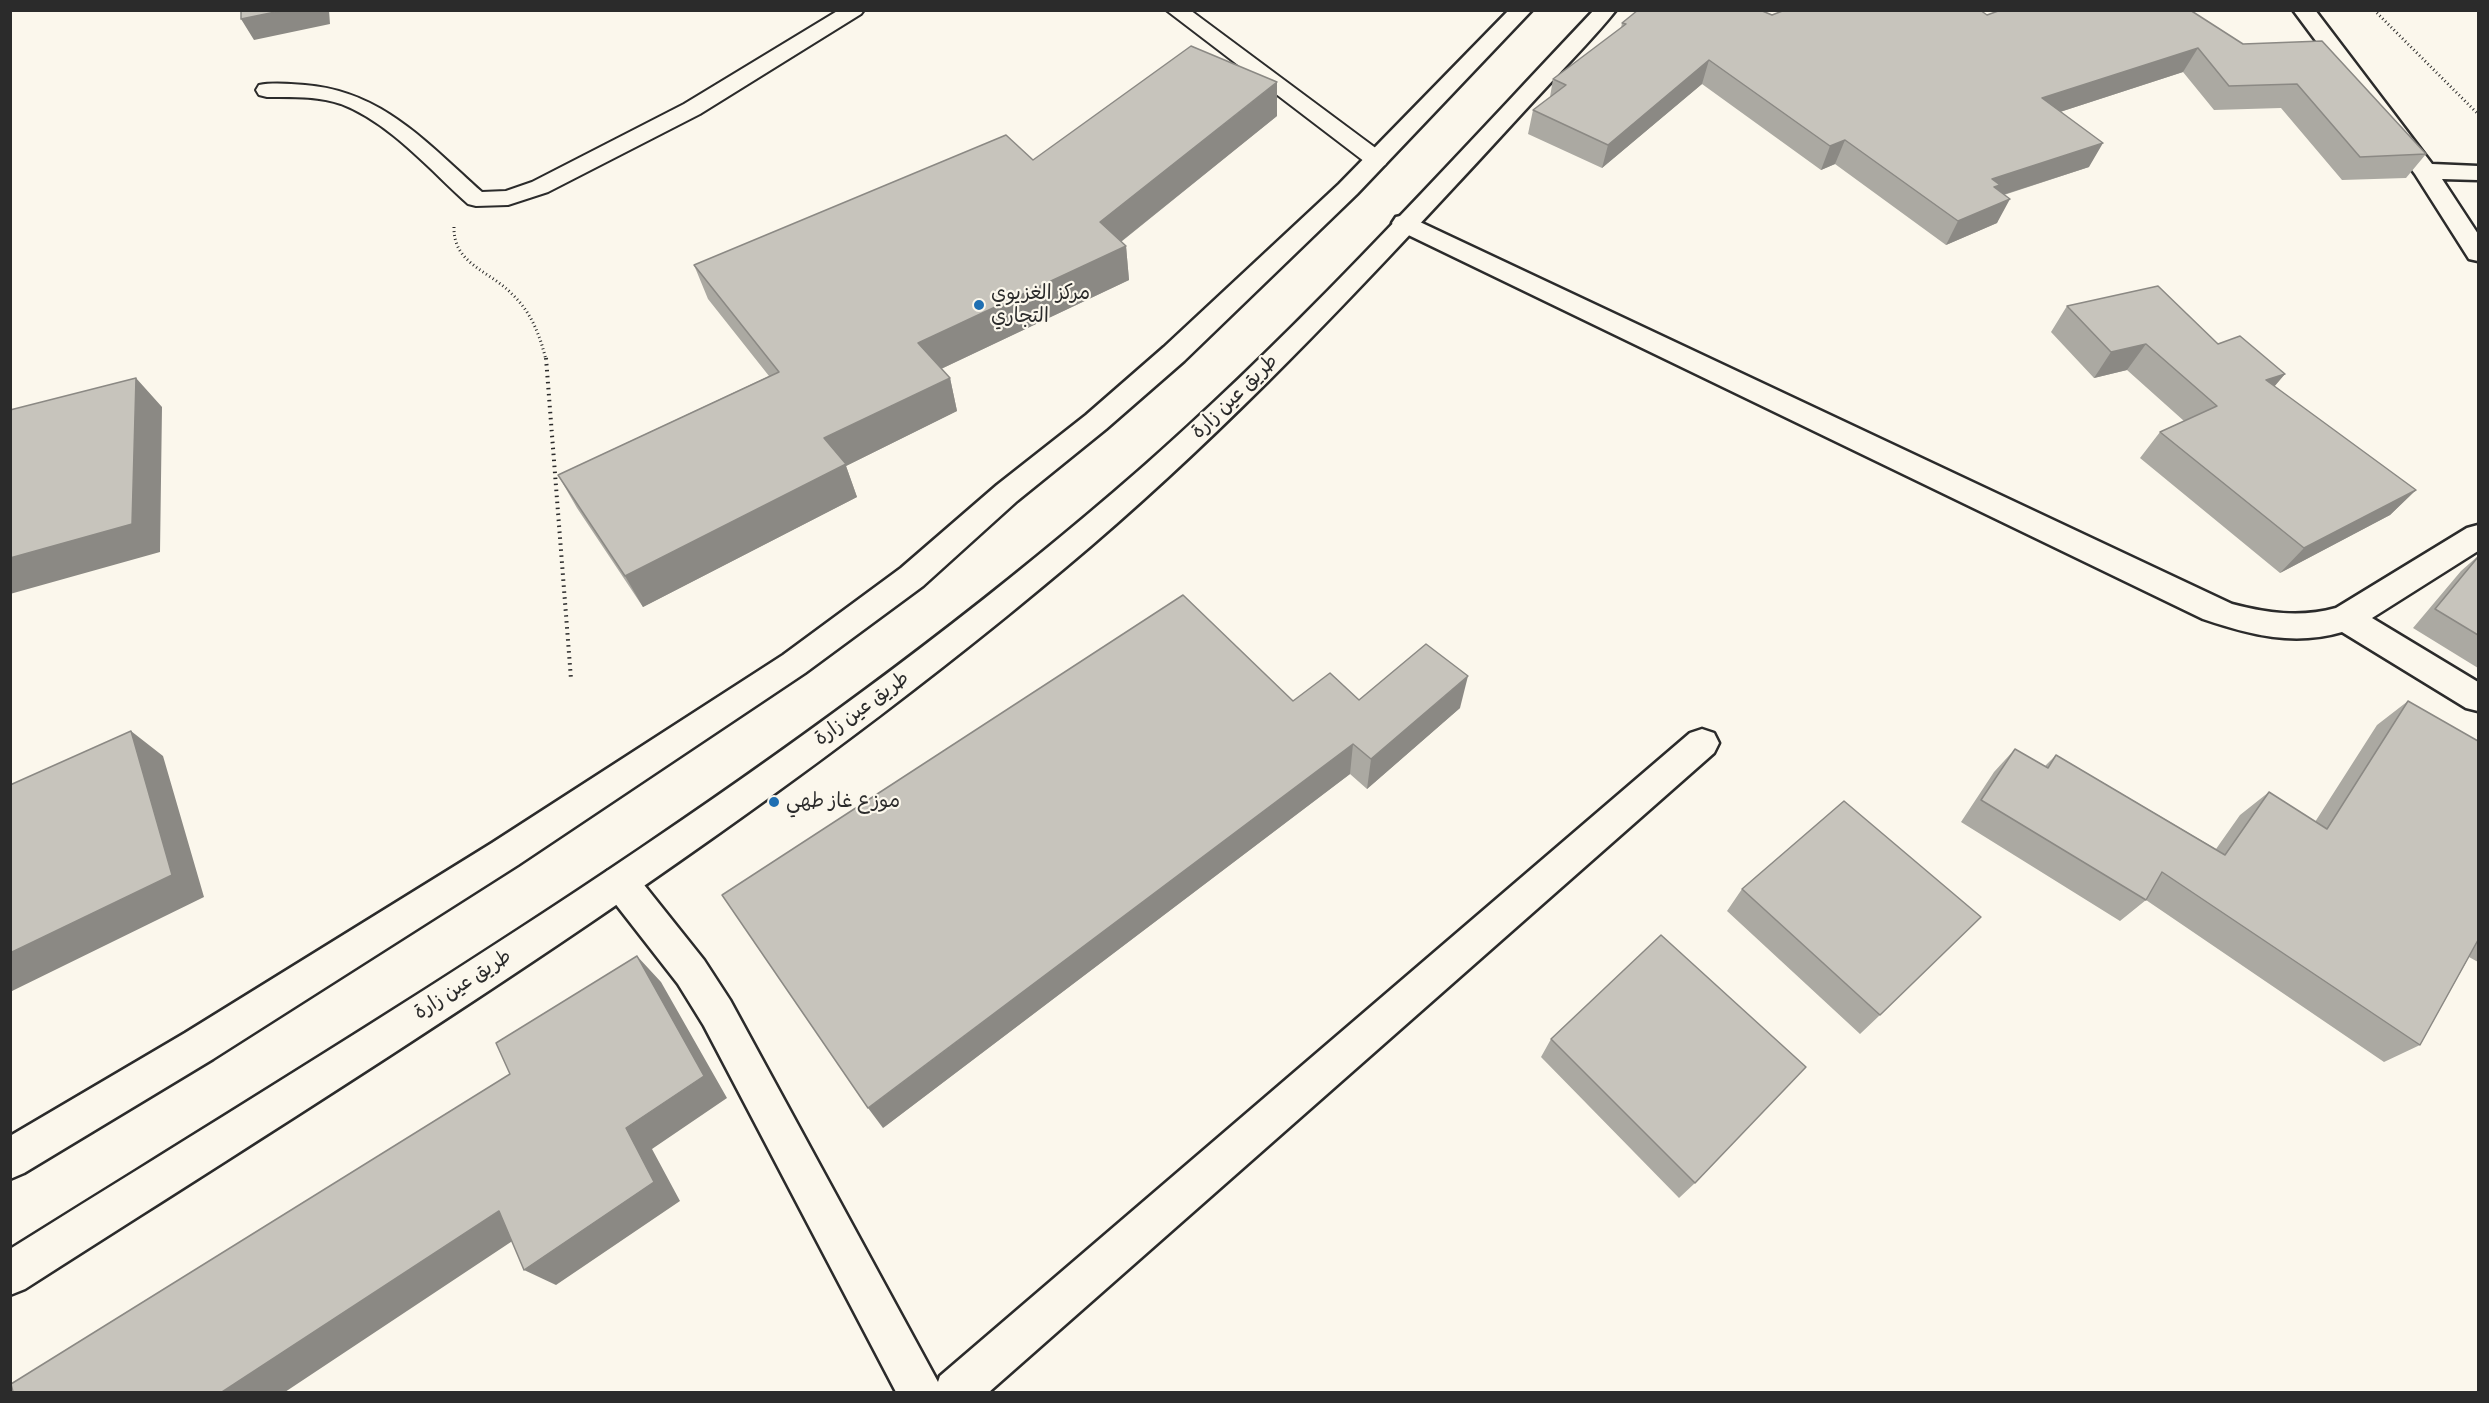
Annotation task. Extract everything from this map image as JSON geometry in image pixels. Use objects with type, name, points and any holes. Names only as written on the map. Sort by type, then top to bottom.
[{"type":"main road","points":[[10,1159],[199,1046],[485,867],[794,664],[912,577],[1007,493],[1096,422],[1270,265],[1377,160],[1522,10]]},
{"type":"main road","name":"طريق عين زارة","points":[[10,1274],[364,1049],[686,838],[949,645],[1057,559],[1160,469],[1247,388],[1606,10]]},
{"type":"main road","points":[[2303,10],[2426,171],[2478,253]]},
{"type":"main road","points":[[2426,171],[2478,173]]},
{"type":"main road","points":[[1405,224],[2214,610],[2243,620],[2281,627],[2325,625],[2346,618],[2478,536]]},
{"type":"main road","points":[[2346,618],[2478,698]]},
{"type":"main road","points":[[956,1392],[1702,743]]},
{"type":"main road","points":[[620,882],[692,972],[717,1013],[920,1392]]},
{"type":"lane","points":[[267,90],[324,94],[368,108],[476,199],[508,198],[540,187],[692,109],[854,10]]},
{"type":"lane","points":[[1176,10],[1377,160]]},
{"type":"path","points":[[2374,10],[2478,114]]},
{"type":"path","points":[[476,199],[462,211],[454,224],[452,237],[456,249],[464,260],[490,274],[512,292],[529,314],[541,338],[547,364],[571,679]]},
{"type":"building","points":[[241,10],[285,10],[241,19]]},
{"type":"building","points":[[1638,10],[1760,10],[1772,15],[1785,10],[1980,10],[1987,15],[2001,10],[2190,10],[2243,44],[2322,41],[2426,154],[2360,157],[2297,84],[2229,86],[2198,48],[2042,98],[2103,143],[1992,179],[2000,185],[1994,187],[2010,199],[1958,221],[1845,140],[1830,146],[1709,60],[1608,145],[1533,110],[1566,85],[1553,79],[1626,24],[1622,23]]},
{"type":"building","points":[[1191,46],[1277,82],[1100,222],[1126,246],[918,343],[950,378],[824,438],[846,464],[625,576],[558,475],[779,372],[694,265],[1006,135],[1033,160]]},
{"type":"building","points":[[2158,286],[2218,344],[2240,336],[2285,374],[2266,380],[2416,490],[2304,548],[2160,432],[2217,406],[2146,344],[2111,352],[2067,306]]},
{"type":"building","points":[[136,378],[132,524],[10,558],[10,410]]},
{"type":"building","points":[[2478,557],[2478,635],[2435,609]]},
{"type":"building","points":[[1183,595],[1293,701],[1330,673],[1359,700],[1426,644],[1468,676],[1371,759],[1353,744],[868,1108],[722,895]]},
{"type":"building","points":[[2408,701],[2478,741],[2478,940],[2420,1045],[2162,872],[2146,900],[1981,800],[2015,749],[2048,768],[2056,755],[2225,855],[2269,792],[2327,829]]},
{"type":"building","points":[[131,731],[172,875],[10,953],[10,785]]},
{"type":"building","points":[[1844,801],[1981,917],[1880,1015],[1742,889]]},
{"type":"building","points":[[1661,935],[1806,1067],[1695,1183],[1551,1039]]},
{"type":"building","points":[[637,956],[704,1076],[626,1128],[654,1182],[524,1270],[499,1211],[222,1392],[13,1392],[11,1384],[510,1074],[496,1043]]},
{"type":"place","name":"مركز الغزيوي التجاري","points":[[979,305]]},
{"type":"place","name":"موزع غاز طهي","points":[[774,802]]}]
